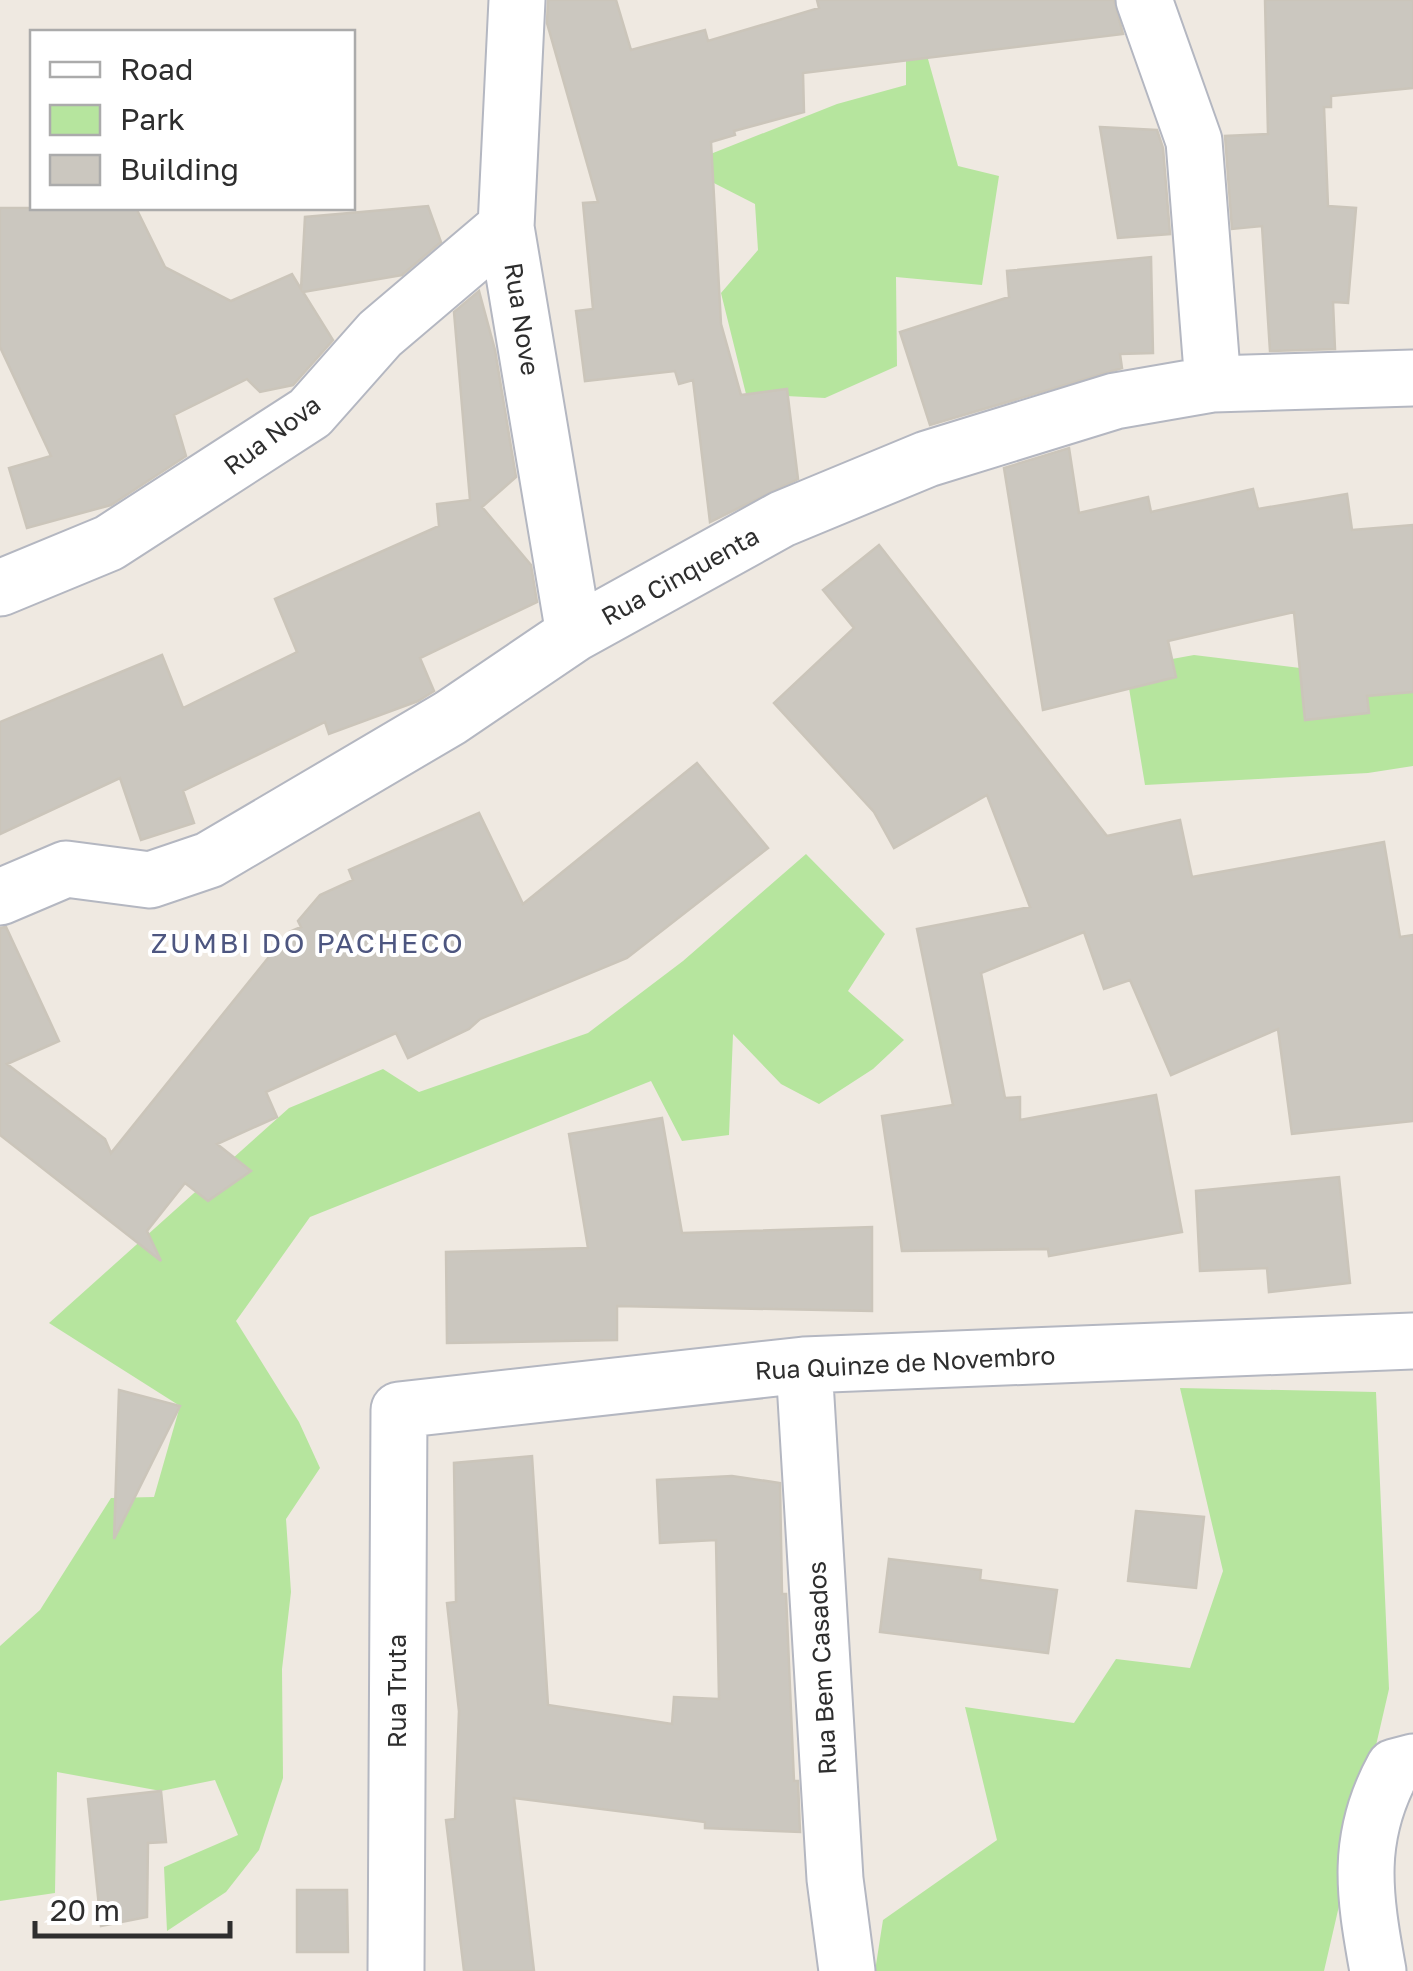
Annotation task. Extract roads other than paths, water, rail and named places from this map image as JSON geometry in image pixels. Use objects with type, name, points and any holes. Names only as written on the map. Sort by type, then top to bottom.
[{"type":"street","name":"Rua Nove","points":[[517,0],[506,227],[574,634]]},
{"type":"street","points":[[1144,0],[1194,140],[1213,384]]},
{"type":"street","name":"Rua Nova","points":[[0,588],[109,543],[310,413],[380,334],[506,227]]},
{"type":"street","name":"Rua Cinquenta","points":[[0,897],[66,869],[150,880],[209,860],[450,718],[574,634],[782,520],[927,459],[1062,416],[1213,384],[1413,378]]},
{"type":"street","name":"Rua Quinze de Novembro","points":[[398,1410],[804,1365],[1413,1341]]},
{"type":"street","name":"Rua Bem Casados","points":[[804,1365],[834,1879],[847,1971]]},
{"type":"street","name":"Rua Truta","points":[[396,1971],[398,1410]]},
{"type":"street","points":[[1378,1971],[1367,1911],[1364,1854],[1376,1801],[1394,1767],[1413,1762]]},
{"type":"district","name":"ZUMBI DO PACHECO","points":[[308,943]]}]
